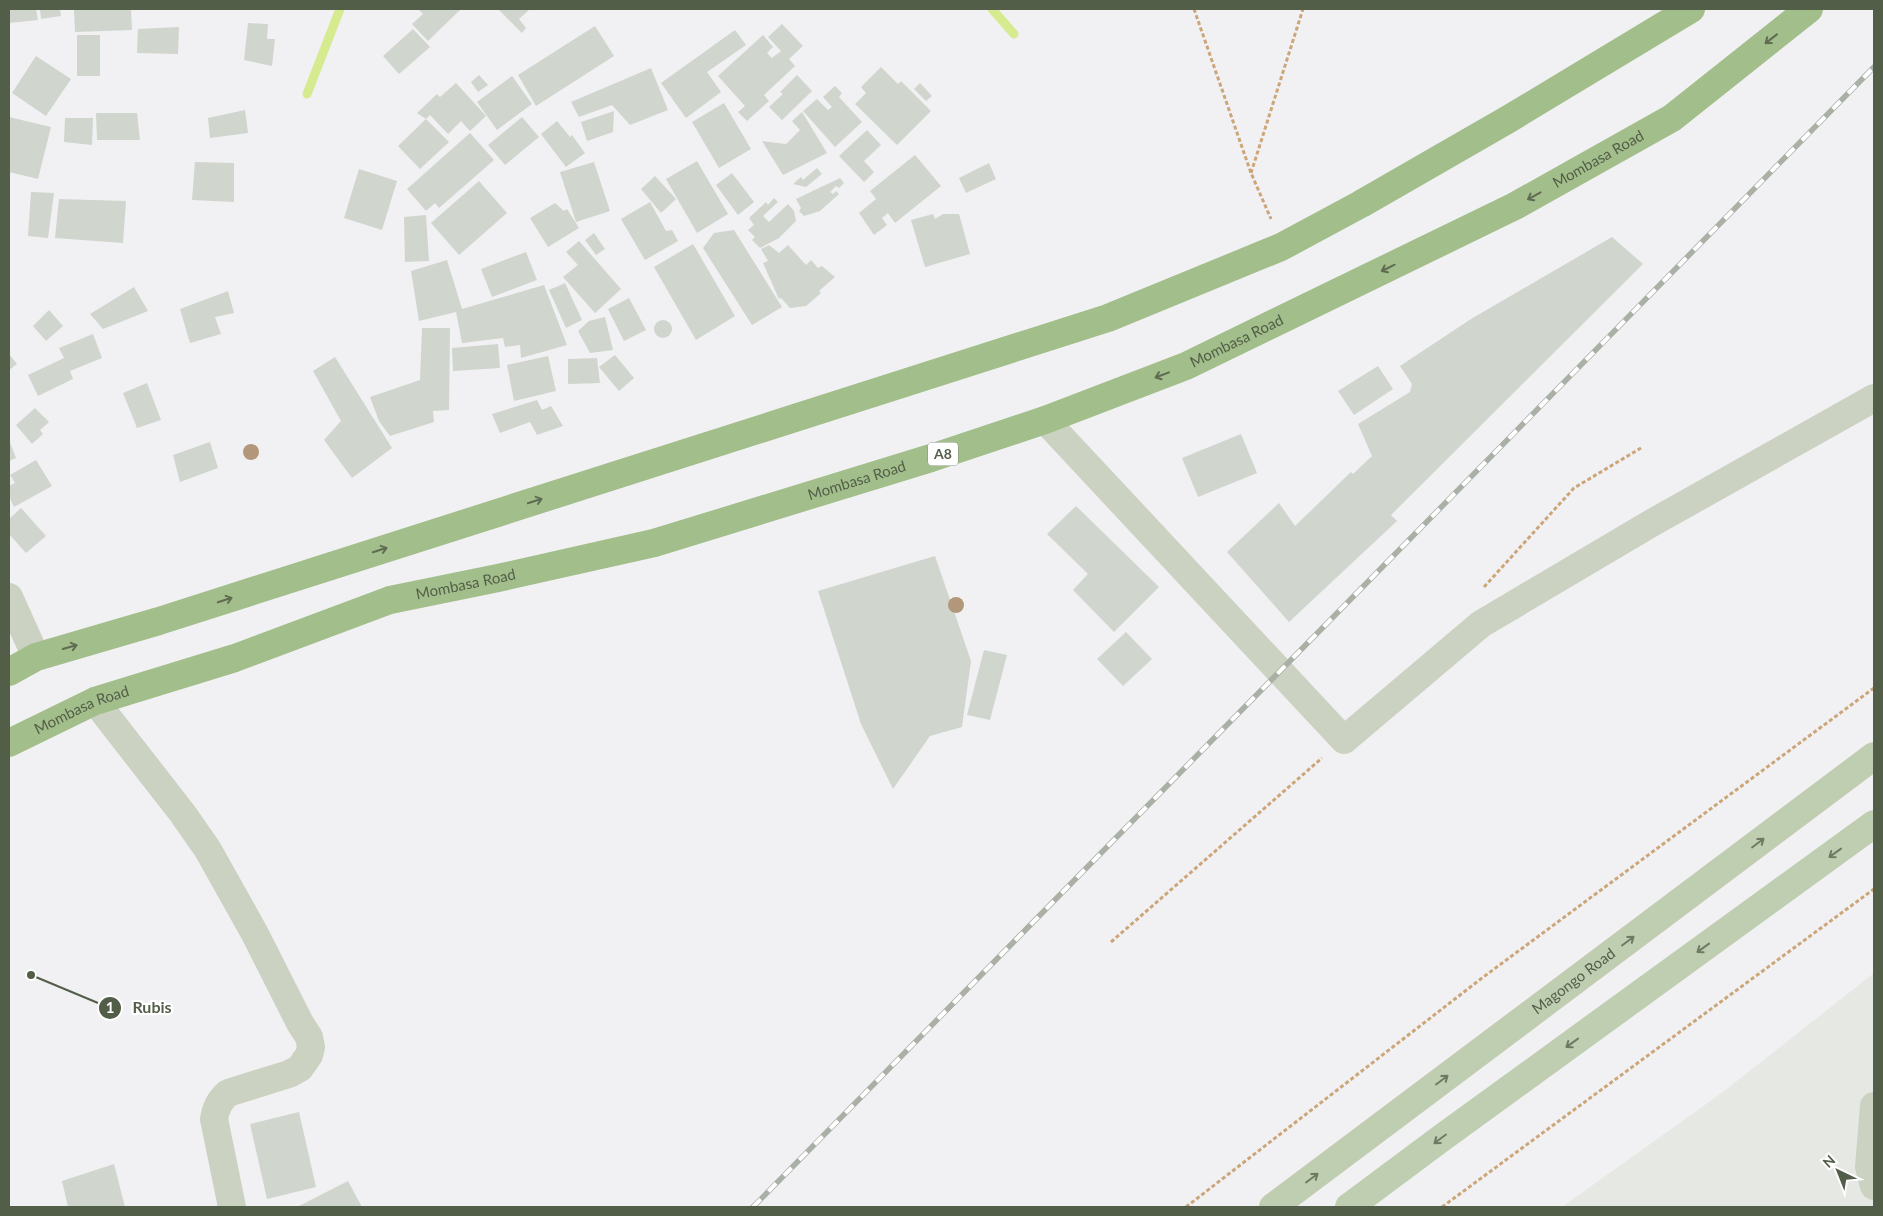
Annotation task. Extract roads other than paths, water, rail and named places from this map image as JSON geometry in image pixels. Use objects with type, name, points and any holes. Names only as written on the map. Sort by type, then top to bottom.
[{"type":"highway","points":[[9,672],[36,657],[178,615],[1108,318],[1281,247],[1361,204],[1507,120],[1691,9]]},
{"type":"highway","name":"Mombasa Road","points":[[9,743],[95,701],[235,658],[390,600],[654,543],[931,458],[1045,420],[1186,366],[1515,206],[1672,118],[1809,9]]},
{"type":"main road","name":"Magongo Road","points":[[1273,1207],[1874,756]]},
{"type":"main road","points":[[1349,1207],[1874,824]]},
{"type":"street","points":[[1045,420],[1344,740],[1481,624],[1650,524],[1874,398]]},
{"type":"street","points":[[9,597],[36,657]]},
{"type":"street","points":[[95,701],[172,800],[208,850],[255,934],[309,1037],[312,1047],[300,1068],[289,1074],[228,1094],[220,1100],[214,1119],[232,1207]]},
{"type":"street","points":[[1874,1106],[1869,1167],[1874,1186]]},
{"type":"waterway","points":[[307,94],[340,9]]},
{"type":"waterway","points":[[992,9],[1014,34]]},
{"type":"railway","points":[[753,1207],[1874,67]]},
{"type":"place","name":"Rubis","points":[[31,975]]}]
